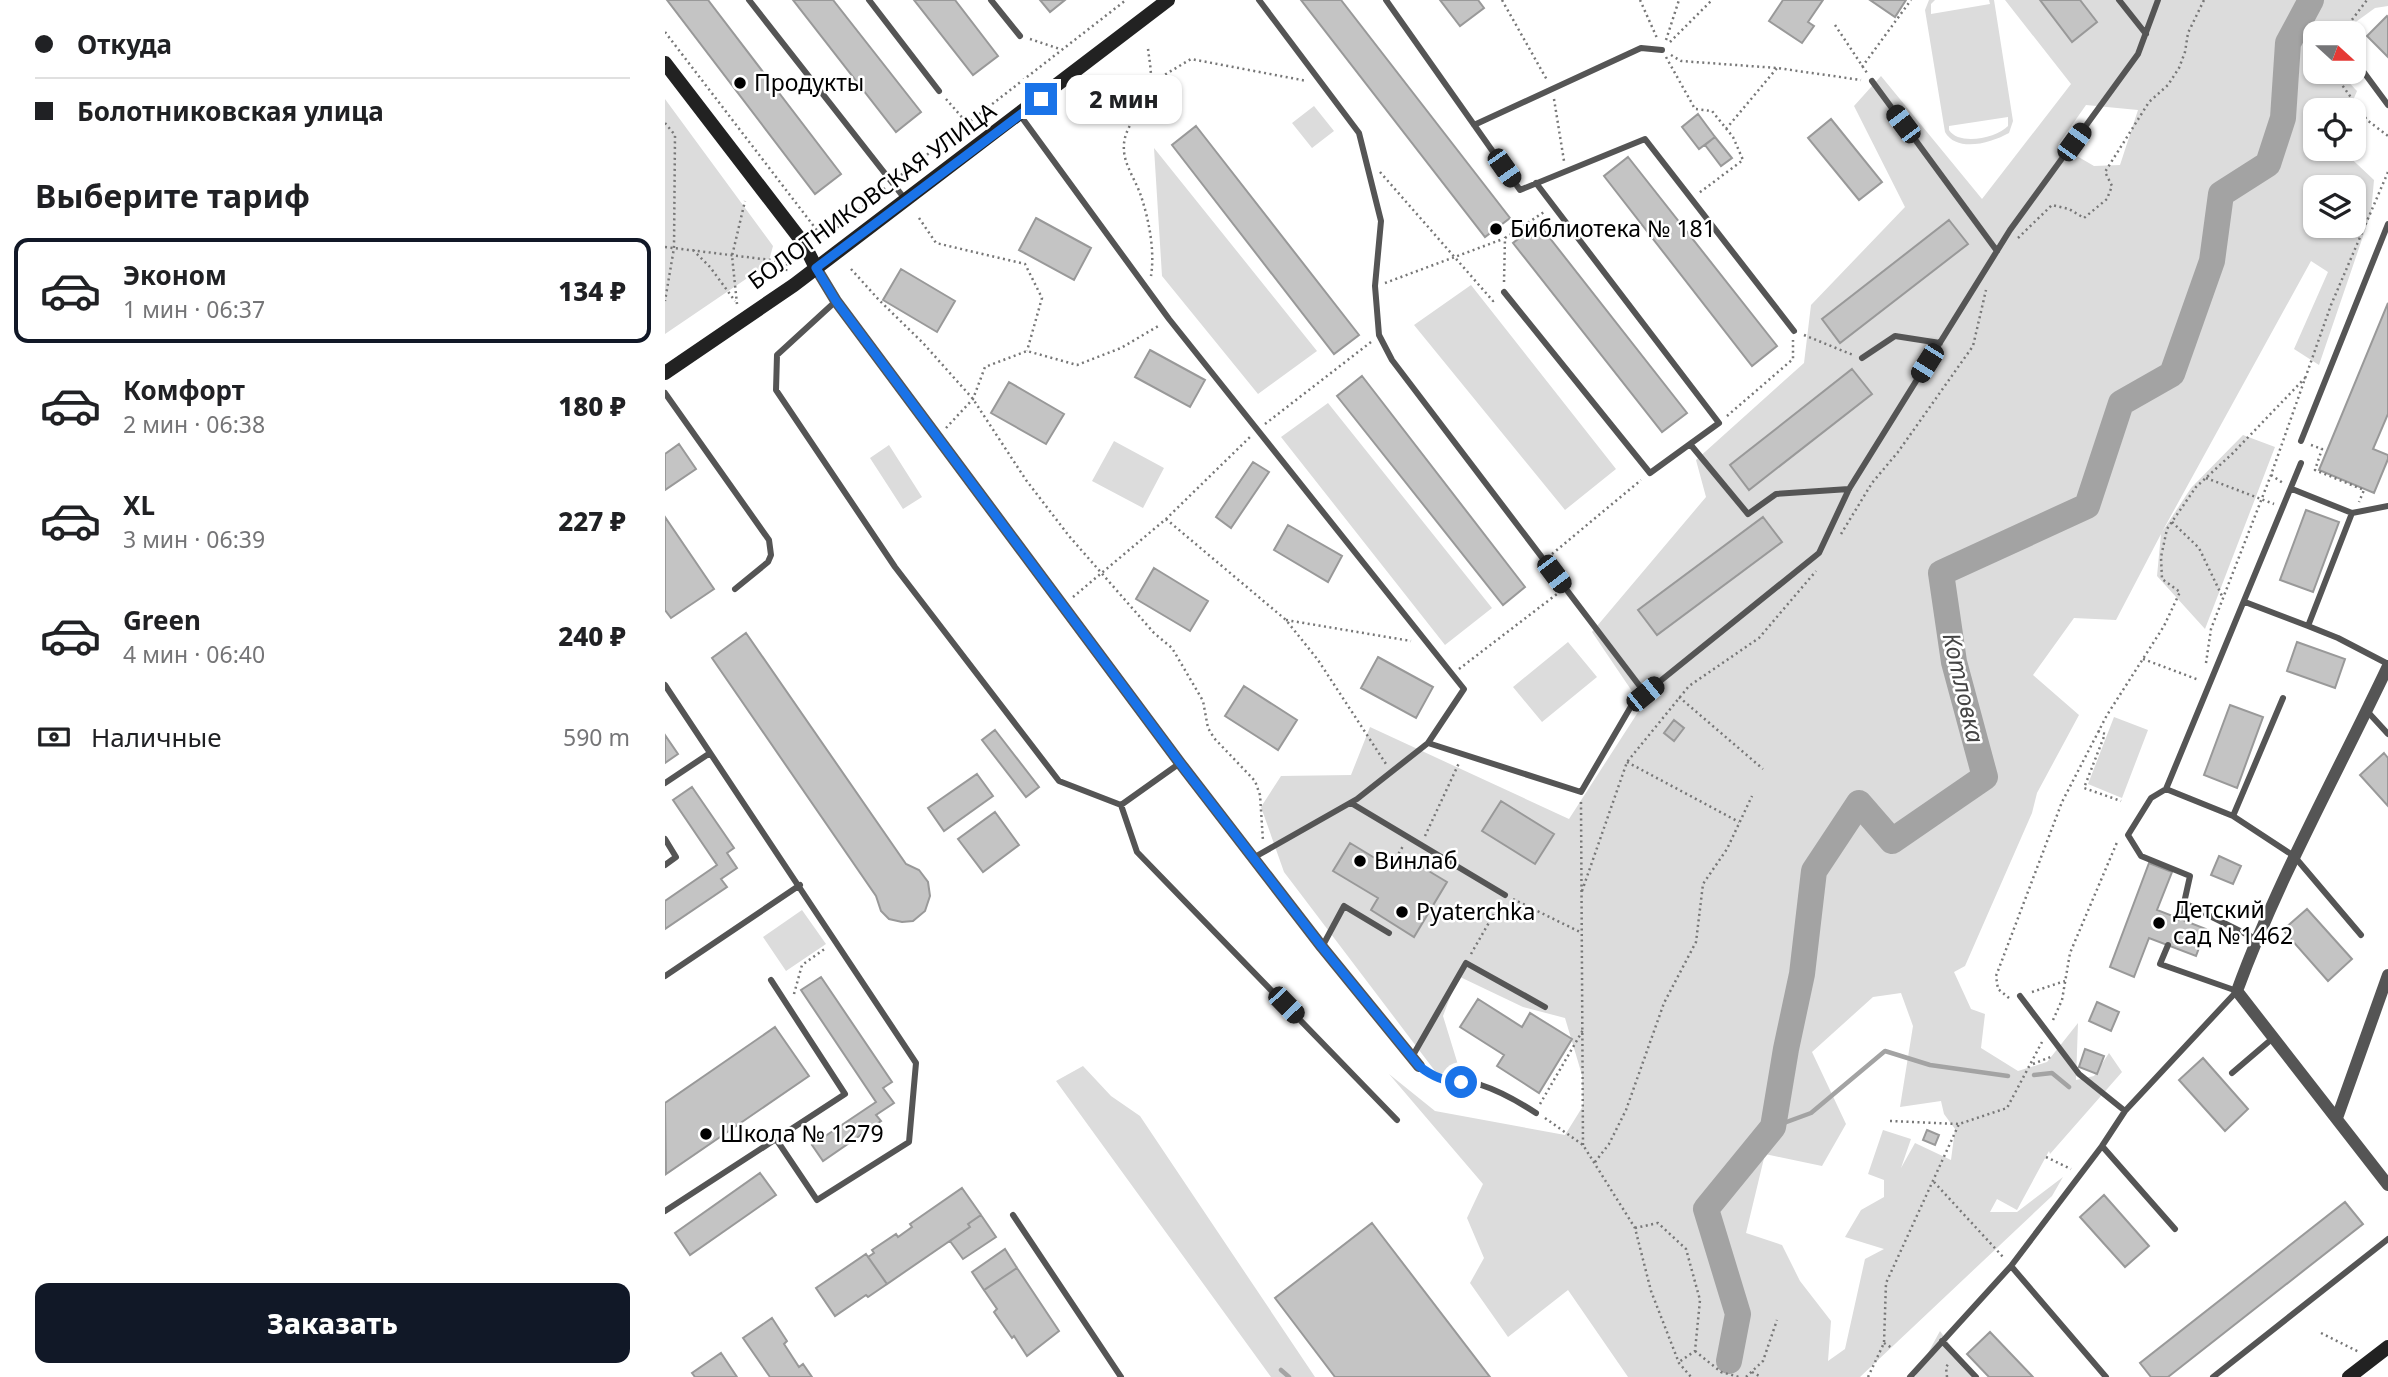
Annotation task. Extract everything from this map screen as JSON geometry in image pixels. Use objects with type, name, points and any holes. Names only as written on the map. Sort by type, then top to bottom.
[{"type":"street","name":"БОЛОТНИКОВСКАЯ УЛИЦА","points":[[665,373],[816,268],[1168,0]]},
{"type":"street","points":[[665,63],[804,244],[836,301],[1180,763],[1322,947],[1416,1061]]},
{"type":"street","points":[[2388,665],[2294,856],[2256,939],[2237,991],[2388,1185]]},
{"type":"street","points":[[2337,1118],[2388,975]]},
{"type":"street","points":[[2349,1377],[2388,1347]]},
{"type":"lane","points":[[749,0],[906,201]]},
{"type":"lane","points":[[869,0],[939,91]]},
{"type":"lane","points":[[991,0],[1020,36]]},
{"type":"lane","points":[[1259,0],[1359,132],[1381,222],[1375,286],[1379,335],[1392,360],[1645,694]]},
{"type":"lane","points":[[1385,0],[1520,190],[1645,139],[1794,331]]},
{"type":"lane","points":[[2119,0],[2146,34]]},
{"type":"lane","points":[[1428,743],[1581,792],[1633,703],[1819,553],[1849,489],[2010,230],[2139,54],[2158,0]]},
{"type":"lane","points":[[1473,125],[1641,48],[1663,50]]},
{"type":"lane","points":[[2366,75],[2388,105]]},
{"type":"lane","points":[[1872,81],[1997,251]]},
{"type":"lane","points":[[1020,115],[1168,319],[1464,689],[1428,743],[1392,772],[1351,803],[1253,858]]},
{"type":"lane","points":[[1504,292],[1650,473],[1720,423],[1536,183]]},
{"type":"lane","points":[[2301,441],[2388,224]]},
{"type":"lane","points":[[836,301],[777,355],[776,390],[895,567],[1059,781],[1121,806],[1137,852],[1397,1120]]},
{"type":"lane","points":[[1862,358],[1895,336],[1940,343]]},
{"type":"lane","points":[[665,393],[769,541],[771,555],[768,562],[735,589]]},
{"type":"lane","points":[[1690,444],[1748,514],[1776,494],[1849,489]]},
{"type":"lane","points":[[2178,918],[2190,876],[2141,856],[2127,835],[2151,798],[2166,789],[2301,463]]},
{"type":"lane","points":[[2292,489],[2352,513],[2388,506]]},
{"type":"lane","points":[[2308,626],[2352,513]]},
{"type":"lane","points":[[2245,602],[2338,638],[2388,665]]},
{"type":"lane","points":[[665,685],[916,1063],[909,1142],[817,1200],[776,1139]]},
{"type":"lane","points":[[2233,816],[2283,698]]},
{"type":"lane","points":[[2367,711],[2388,734]]},
{"type":"lane","points":[[665,783],[711,753]]},
{"type":"lane","points":[[1121,806],[1180,763]]},
{"type":"lane","points":[[2166,789],[2233,816],[2294,856],[2361,935]]},
{"type":"lane","points":[[1351,803],[1505,895]]},
{"type":"lane","points":[[665,839],[676,857],[665,865]]},
{"type":"lane","points":[[665,976],[800,885]]},
{"type":"lane","points":[[2184,902],[2256,939]]},
{"type":"lane","points":[[1322,947],[1344,906],[1389,933]]},
{"type":"lane","points":[[1910,1377],[2011,1266],[2102,1146],[2125,1111],[2237,991],[2161,964],[2168,945]]},
{"type":"lane","points":[[1536,1113],[1518,1101],[1481,1085],[1445,1081],[1431,1076],[1416,1061],[1466,963],[1545,1007]]},
{"type":"lane","points":[[665,1212],[845,1094],[771,980]]},
{"type":"lane","points":[[2019,996],[2079,1074],[2125,1111]]},
{"type":"lane","points":[[2232,1073],[2273,1038]]},
{"type":"lane","points":[[2102,1146],[2175,1229]]},
{"type":"lane","points":[[1013,1214],[1121,1377]]},
{"type":"lane","points":[[2213,1377],[2388,1239]]},
{"type":"lane","points":[[2011,1266],[2106,1377]]},
{"type":"lane","points":[[1942,1341],[1976,1377]]},
{"type":"path","points":[[665,32],[819,233],[827,236],[893,181],[1126,0]]},
{"type":"path","points":[[1502,0],[1552,90],[1566,170]]},
{"type":"path","points":[[1640,0],[1663,50],[1696,109],[1712,111],[1733,137],[1743,160],[1692,199]]},
{"type":"path","points":[[1663,50],[1679,0]]},
{"type":"path","points":[[1663,50],[1711,0]]},
{"type":"path","points":[[1862,67],[1911,0]]},
{"type":"path","points":[[2149,102],[2168,85],[2179,68],[2188,33],[2204,0]]},
{"type":"path","points":[[2352,21],[2367,0]]},
{"type":"path","points":[[1835,25],[1872,81]]},
{"type":"path","points":[[1020,36],[1062,49]]},
{"type":"path","points":[[1145,289],[1152,274],[1150,234],[1141,196],[1124,154],[1124,138],[1147,97],[1151,83],[1148,50]]},
{"type":"path","points":[[1663,50],[1681,61],[1777,68],[1872,81]]},
{"type":"path","points":[[1151,83],[1191,59],[1322,84]]},
{"type":"path","points":[[1726,129],[1777,68]]},
{"type":"path","points":[[2341,84],[2367,120],[2388,136]]},
{"type":"path","points":[[939,91],[967,123]]},
{"type":"path","points":[[665,123],[675,135],[674,248],[665,301]]},
{"type":"path","points":[[1363,153],[1493,301],[1504,292],[1505,238]]},
{"type":"path","points":[[2203,681],[2211,629],[2262,499],[2331,305],[2388,172]]},
{"type":"path","points":[[693,250],[710,267],[737,304],[732,256],[745,201]]},
{"type":"path","points":[[1375,286],[1505,238],[1553,207]]},
{"type":"path","points":[[919,218],[936,243],[1025,264],[1042,298],[1027,351]]},
{"type":"path","points":[[665,247],[787,262]]},
{"type":"path","points":[[786,271],[789,254]]},
{"type":"path","points":[[851,269],[973,399],[1026,480],[1069,536],[1154,633],[1172,648],[1203,701],[1208,727],[1255,782],[1260,795],[1259,815],[1265,851]]},
{"type":"path","points":[[937,438],[973,399],[985,367],[1027,351],[1077,365],[1121,348],[1168,319]]},
{"type":"path","points":[[1720,423],[1793,359],[1794,331],[1862,358]]},
{"type":"path","points":[[1062,606],[1165,519],[1256,431],[1379,335]]},
{"type":"path","points":[[2067,981],[2009,998],[1998,989],[1996,976],[2061,802],[2098,731],[2164,626],[2180,592],[2162,579],[2161,557],[2167,529],[2196,487],[2233,453],[2307,376]]},
{"type":"path","points":[[2301,441],[2322,449],[2315,470],[2364,490]]},
{"type":"path","points":[[1544,561],[1650,473]]},
{"type":"path","points":[[2206,478],[2284,508]]},
{"type":"path","points":[[1165,519],[1286,620],[1318,660],[1392,772]]},
{"type":"path","points":[[2172,522],[2199,548],[2223,598]]},
{"type":"path","points":[[1452,674],[1565,588]]},
{"type":"path","points":[[1286,620],[1428,644]]},
{"type":"path","points":[[2143,659],[2211,684]]},
{"type":"path","points":[[1679,697],[1763,769]]},
{"type":"path","points":[[2098,731],[2105,734],[2084,788],[2121,801]]},
{"type":"path","points":[[1421,845],[1463,754]]},
{"type":"path","points":[[1627,762],[1739,822]]},
{"type":"path","points":[[1581,792],[1583,1145]]},
{"type":"path","points":[[1594,1163],[1609,1144],[1626,1110],[1664,1003],[1696,942],[1703,884],[1727,849],[1752,796]]},
{"type":"path","points":[[1890,1121],[1959,1124],[2007,1108],[2062,1000],[2070,953],[2121,832]]},
{"type":"path","points":[[1393,863],[1408,837]]},
{"type":"path","points":[[1466,963],[1505,895],[1582,933]]},
{"type":"path","points":[[790,1007],[801,965],[836,941]]},
{"type":"path","points":[[1583,1030],[1536,1113],[1583,1145],[1635,1228],[1651,1291],[1679,1363],[1691,1377]]},
{"type":"path","points":[[2031,1065],[2062,1052]]},
{"type":"path","points":[[1868,1377],[1884,1343],[1886,1283],[1959,1124]]},
{"type":"path","points":[[2046,1157],[2080,1174]]},
{"type":"path","points":[[1934,1182],[2011,1266]]},
{"type":"path","points":[[1635,1228],[1658,1223],[1686,1249],[1700,1300],[1695,1351],[1679,1363]]},
{"type":"path","points":[[1746,1377],[1763,1361],[1777,1320]]},
{"type":"path","points":[[2321,1333],[2359,1352]]},
{"type":"path","points":[[1884,1343],[1892,1349]]},
{"type":"path","points":[[1695,1351],[1721,1372],[1739,1377]]},
{"type":"path","points":[[1752,1372],[1761,1377]]},
{"type":"shaded area","points":[[1929,0],[1935,0],[1931,4],[1931,14],[1990,4],[1989,0],[1994,0],[2013,121],[2009,133],[1984,143],[1966,144],[1950,138],[1945,132],[1925,10]],"holes":[[[2008,117],[2008,126],[1996,134],[1978,139],[1961,138],[1949,130],[1949,126]]]},
{"type":"shaded area","points":[[2005,0],[2388,0],[2388,6],[2375,8],[2357,21],[2303,21],[2303,84],[2350,84],[2357,91],[2354,98],[2303,98],[2303,161],[2354,161],[2374,180],[2371,213],[2366,228],[2366,175],[2303,175],[2303,238],[2362,238],[2319,365],[2294,349],[2328,272],[2311,261],[2162,532],[2191,488],[2243,435],[2275,447],[2205,629],[2157,576],[2161,534],[2116,620],[2074,618],[2033,675],[2079,715],[2037,793],[2032,813],[1965,966],[1954,972],[1971,1009],[1985,1014],[1981,1048],[2018,1071],[2047,1062],[2078,1023],[2076,1080],[2094,1076],[2109,1053],[2122,1072],[2050,1154],[2049,1151],[2017,1210],[1997,1199],[1990,1212],[2017,1212],[2063,1177],[2052,1196],[1860,1377],[1628,1377],[1568,1290],[1508,1337],[1470,1283],[1484,1258],[1467,1218],[1483,1184],[1389,1074],[1435,1111],[1565,1135],[1583,1106],[1582,1075],[1565,1018],[1523,1007],[1458,976],[1443,1016],[1459,1068],[1438,1075],[1284,872],[1261,807],[1281,776],[1351,775],[1370,727],[1569,819],[1642,706],[1592,632],[1706,497],[1696,460],[1804,363],[1811,305],[1905,207],[1854,106],[1881,76],[1982,199],[2071,84]],"holes":[[[2086,105],[2138,110],[2120,165],[2094,166],[2058,145]],[[1901,993],[1913,1026],[1900,1107],[1941,1101],[1944,1114],[1955,1129],[1951,1160],[1915,1143],[1901,1168],[1911,1139],[1883,1130],[1868,1174],[1884,1180],[1884,1197],[1861,1210],[1845,1237],[1884,1249],[1865,1259],[1845,1349],[1828,1361],[1831,1321],[1800,1281],[1782,1245],[1746,1233],[1765,1154],[1822,1166],[1846,1124],[1812,1052],[1873,997]]]},
{"type":"shaded area","points":[[1133,81],[1149,90],[1137,111],[1121,102]]},
{"type":"shaded area","points":[[665,99],[773,246],[768,264],[665,334]]},
{"type":"shaded area","points":[[1314,106],[1334,131],[1312,148],[1292,123]]},
{"type":"shaded area","points":[[1154,148],[1317,351],[1258,394],[1162,276]]},
{"type":"shaded area","points":[[1471,285],[1616,469],[1565,510],[1414,325]]},
{"type":"shaded area","points":[[1328,403],[1492,608],[1445,645],[1281,437]]},
{"type":"shaded area","points":[[1114,441],[1164,468],[1143,508],[1092,481]]},
{"type":"shaded area","points":[[889,445],[922,497],[903,509],[870,458]]},
{"type":"shaded area","points":[[1568,642],[1597,677],[1542,722],[1513,687]]},
{"type":"shaded area","points":[[2114,717],[2148,730],[2122,798],[2088,784]]},
{"type":"shaded area","points":[[802,910],[826,944],[786,971],[763,937]]},
{"type":"shaded area","points":[[1083,1066],[1111,1096],[1140,1116],[1315,1377],[1271,1377],[1056,1081]]},
{"type":"shaded area","points":[[1940,1331],[1973,1377],[1915,1377]]},
{"type":"building","points":[[667,0],[708,0],[841,174],[815,194]]},
{"type":"building","points":[[793,0],[833,0],[921,112],[896,132]]},
{"type":"building","points":[[914,0],[955,0],[998,56],[973,75]]},
{"type":"building","points":[[1040,0],[1065,0],[1050,12]]},
{"type":"building","points":[[1301,0],[1341,0],[1510,218],[1485,237]]},
{"type":"building","points":[[1440,0],[1478,0],[1484,8],[1460,26]]},
{"type":"building","points":[[1783,0],[1823,0],[1808,22],[1814,26],[1802,43],[1769,21]]},
{"type":"building","points":[[1870,0],[1906,0],[1895,17]]},
{"type":"building","points":[[2040,0],[2080,0],[2097,22],[2072,42]]},
{"type":"building","points":[[2388,17],[2388,57],[2367,36]]},
{"type":"building","points":[[1698,114],[1715,137],[1699,149],[1682,127]]},
{"type":"building","points":[[1831,119],[1882,182],[1859,200],[1808,138]]},
{"type":"building","points":[[1196,126],[1359,335],[1334,354],[1172,145]]},
{"type":"building","points":[[1715,137],[1732,158],[1721,166],[1705,145]]},
{"type":"building","points":[[1628,157],[1777,346],[1752,366],[1604,176]]},
{"type":"building","points":[[1036,218],[1091,248],[1074,280],[1019,250]]},
{"type":"building","points":[[1949,220],[1968,244],[1840,343],[1822,319]]},
{"type":"building","points":[[1538,223],[1687,413],[1662,432],[1513,243]]},
{"type":"building","points":[[901,269],[955,301],[937,332],[883,300]]},
{"type":"building","points":[[2388,303],[2388,414],[2373,449],[2388,455],[2388,459],[2374,493],[2319,470]]},
{"type":"building","points":[[1150,350],[1205,380],[1190,407],[1135,377]]},
{"type":"building","points":[[1852,369],[1872,394],[1749,490],[1730,465]]},
{"type":"building","points":[[1362,376],[1525,587],[1503,605],[1337,396]]},
{"type":"building","points":[[1009,382],[1064,414],[1046,444],[991,413]]},
{"type":"building","points":[[679,444],[696,469],[665,490],[665,454]]},
{"type":"building","points":[[1253,462],[1269,472],[1231,528],[1216,517]]},
{"type":"building","points":[[2306,510],[2339,522],[2313,592],[2280,580]]},
{"type":"building","points":[[665,517],[714,589],[671,618],[665,610]]},
{"type":"building","points":[[1763,517],[1782,542],[1657,635],[1638,610]]},
{"type":"building","points":[[1288,525],[1342,556],[1328,582],[1274,550]]},
{"type":"building","points":[[1154,568],[1208,601],[1190,631],[1136,599]]},
{"type":"building","points":[[746,633],[906,864],[919,870],[928,882],[930,896],[925,911],[913,921],[889,919],[881,911],[876,896],[712,658]]},
{"type":"building","points":[[2297,642],[2345,659],[2335,688],[2287,671]]},
{"type":"building","points":[[1378,657],[1433,687],[1416,718],[1361,688]]},
{"type":"building","points":[[1244,686],[1297,720],[1278,750],[1225,716]]},
{"type":"building","points":[[2230,705],[2263,717],[2237,788],[2204,775]]},
{"type":"building","points":[[1674,720],[1684,728],[1674,741],[1664,733]]},
{"type":"building","points":[[995,730],[1039,787],[1026,797],[982,740]]},
{"type":"building","points":[[665,735],[678,754],[665,763]]},
{"type":"building","points":[[2384,753],[2388,758],[2388,806],[2360,775]]},
{"type":"building","points":[[977,774],[993,796],[944,831],[928,808]]},
{"type":"building","points":[[692,787],[734,848],[727,853],[737,868],[721,879],[727,887],[665,929],[665,901],[717,865],[673,800]]},
{"type":"building","points":[[1501,801],[1554,834],[1535,864],[1482,831]]},
{"type":"building","points":[[995,812],[1019,845],[983,872],[958,839]]},
{"type":"building","points":[[1350,843],[1393,869],[1402,855],[1447,882],[1414,937],[1371,910],[1378,898],[1333,871]]},
{"type":"building","points":[[2219,856],[2241,866],[2233,884],[2211,875]]},
{"type":"building","name":"Детский сад №1462","points":[[2149,863],[2172,872],[2157,910],[2206,929],[2196,956],[2149,938],[2134,977],[2110,967]]},
{"type":"building","points":[[2307,909],[2352,959],[2328,981],[2283,930]]},
{"type":"building","points":[[821,977],[892,1082],[883,1088],[894,1103],[876,1115],[881,1121],[823,1161],[812,1145],[876,1102],[801,990]]},
{"type":"building","points":[[1478,999],[1522,1027],[1530,1013],[1572,1039],[1539,1093],[1497,1066],[1504,1055],[1460,1027]]},
{"type":"building","points":[[2097,1002],[2119,1012],[2111,1031],[2089,1021]]},
{"type":"building","points":[[775,1027],[809,1076],[666,1174],[665,1103]]},
{"type":"building","points":[[2085,1049],[2104,1056],[2097,1074],[2079,1067]]},
{"type":"building","points":[[2203,1058],[2248,1109],[2225,1131],[2179,1080]]},
{"type":"building","points":[[1927,1130],[1939,1135],[1935,1145],[1923,1140]]},
{"type":"building","points":[[760,1173],[776,1195],[690,1255],[675,1233]]},
{"type":"building","points":[[962,1188],[981,1215],[968,1224],[970,1227],[887,1284],[868,1257],[874,1253],[872,1250],[896,1234],[898,1237],[912,1227],[910,1224]]},
{"type":"building","points":[[2104,1195],[2149,1246],[2125,1267],[2080,1217]]},
{"type":"building","points":[[2345,1202],[2363,1224],[2168,1377],[2151,1377],[2140,1363]]},
{"type":"building","points":[[981,1215],[996,1237],[963,1259],[950,1241],[970,1227],[968,1224]]},
{"type":"building","points":[[1372,1223],[1490,1377],[1335,1377],[1275,1298]]},
{"type":"building","points":[[1005,1249],[1017,1268],[984,1290],[972,1272]]},
{"type":"building","points":[[866,1254],[887,1284],[835,1316],[816,1288]]},
{"type":"building","points":[[1017,1268],[1059,1331],[1027,1356],[994,1312],[997,1309],[984,1290]]},
{"type":"building","points":[[772,1318],[799,1367],[803,1364],[812,1377],[770,1377],[743,1338]]},
{"type":"building","points":[[1990,1332],[2033,1377],[1989,1377],[1967,1354]]},
{"type":"building","points":[[721,1353],[737,1377],[695,1377],[692,1373]]},
{"type":"waterway","name":"Котловка","points":[[1729,1361],[1738,1314],[1706,1209],[1773,1127],[1802,974],[1814,871],[1859,803],[1892,841],[1985,777],[1954,662],[1941,573],[2087,506],[2121,403],[2172,374],[2212,261],[2221,194],[2268,164],[2283,118],[2288,43],[2311,0]]},
{"type":"waterway","points":[[1773,1127],[1811,1113],[1885,1051],[1930,1065],[2008,1076]]},
{"type":"waterway","points":[[2034,1075],[2052,1073],[2069,1087]]},
{"type":"waterway","points":[[1281,1370],[1289,1377]]},
{"type":"place","name":"Продукты","points":[[740,83]]},
{"type":"place","name":"Библиотека № 181","points":[[1496,229]]},
{"type":"place","name":"Винлаб","points":[[1360,861]]},
{"type":"place","name":"Pyaterchka","points":[[1402,912]]},
{"type":"place","name":"Детский сад №1462","points":[[2159,923]]},
{"type":"place","name":"Школа № 1279","points":[[706,1134]]},
{"type":"route","points":[[1041,99],[816,268],[836,301],[1180,763],[1322,947],[1419,1066],[1431,1076],[1445,1081],[1461,1082]]}]
